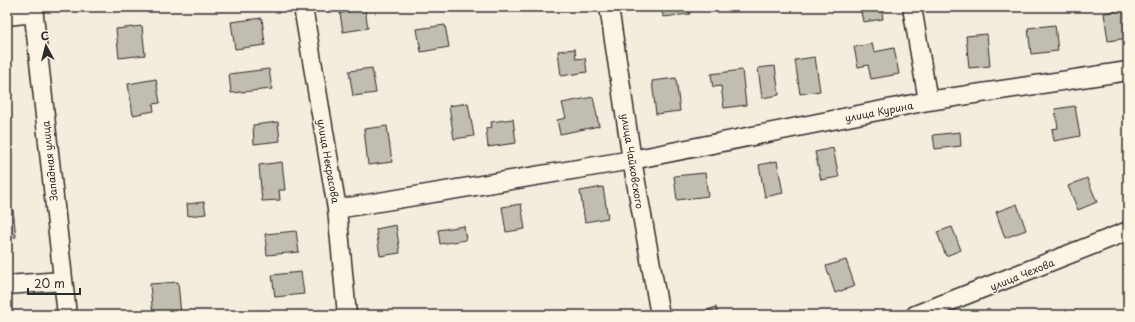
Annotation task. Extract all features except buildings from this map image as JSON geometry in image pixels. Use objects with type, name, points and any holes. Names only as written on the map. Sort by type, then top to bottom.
[{"type":"street","name":"улица Некрасова","points":[[303,7],[337,209],[347,315]]},
{"type":"street","name":"улица Чайковского","points":[[609,7],[632,160],[660,315]]},
{"type":"street","points":[[912,7],[928,101]]},
{"type":"street","points":[[7,16],[33,10]]},
{"type":"street","name":"Западная улица","points":[[33,10],[62,281],[67,315]]},
{"type":"street","name":"улица Курина","points":[[337,209],[632,160],[928,101],[1128,71]]},
{"type":"street","name":"улица Чехова","points":[[926,313],[1128,232]]},
{"type":"street","points":[[7,285],[62,281]]}]
